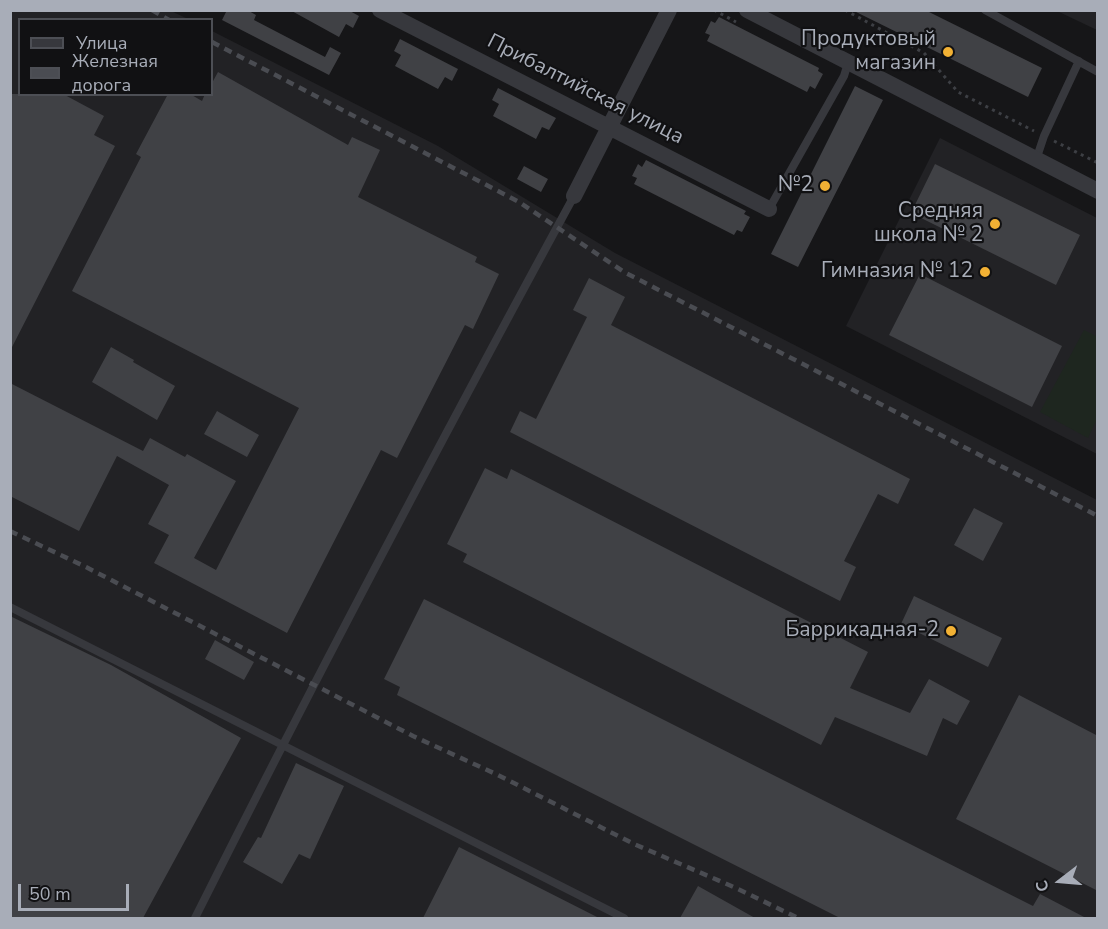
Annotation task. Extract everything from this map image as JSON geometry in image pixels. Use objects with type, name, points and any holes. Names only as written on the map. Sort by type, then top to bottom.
[{"type":"street","name":"Прибалтийская улица","points":[[380,10],[769,209]]},
{"type":"street","points":[[574,196],[669,10]]},
{"type":"street","points":[[747,10],[1098,191]]},
{"type":"lane","points":[[985,10],[1098,72]]},
{"type":"lane","points":[[1036,160],[1044,136],[1078,62]]},
{"type":"lane","points":[[769,209],[848,63]]},
{"type":"lane","points":[[195,918],[440,444],[574,196]]},
{"type":"lane","points":[[10,607],[624,918]]},
{"type":"path","points":[[845,10],[924,53],[958,92],[1098,163]]},
{"type":"shaded area","points":[[10,11],[171,11],[186,18],[18,18],[18,96],[213,96],[213,32],[438,146],[615,253],[1097,500],[1097,918],[11,918]]},
{"type":"shaded area","points":[[1057,11],[1097,11],[1097,30]]},
{"type":"shaded area","name":"Гимназия № 12","points":[[940,138],[1097,218],[1097,454],[846,326]]},
{"type":"shaded area","points":[[1084,330],[1098,337],[1097,419],[1088,438],[1040,412]]},
{"type":"building","points":[[227,10],[247,10],[256,15],[254,20],[325,57],[330,47],[341,53],[329,75],[222,20]]},
{"type":"building","points":[[290,10],[348,10],[359,16],[353,28],[346,24],[339,37]]},
{"type":"building","points":[[852,10],[925,10],[1042,68],[1028,97]]},
{"type":"building","points":[[719,17],[819,68],[818,71],[823,74],[815,89],[810,86],[807,92],[707,41],[710,35],[705,33],[711,21],[715,23]]},
{"type":"building","points":[[400,39],[458,69],[452,81],[445,77],[438,89],[395,66],[401,55],[394,51]]},
{"type":"building","points":[[218,72],[348,145],[352,137],[380,150],[358,197],[477,257],[475,262],[499,274],[473,329],[465,325],[397,458],[381,450],[287,633],[154,563],[169,535],[148,524],[169,485],[117,456],[79,531],[10,496],[10,383],[143,451],[150,438],[185,457],[187,454],[236,481],[194,558],[216,570],[299,408],[72,291],[141,157],[136,154],[167,96],[193,96],[202,101],[204,96],[213,96],[213,81]]},
{"type":"building","points":[[855,86],[883,100],[798,267],[771,254]]},
{"type":"building","points":[[498,88],[556,118],[549,130],[542,127],[536,139],[493,116],[499,104],[492,100]]},
{"type":"building","points":[[10,94],[67,96],[104,116],[94,135],[115,146],[10,351]]},
{"type":"building","points":[[646,160],[746,211],[744,214],[750,217],[742,232],[737,230],[734,235],[634,184],[637,178],[632,176],[638,164],[642,167]]},
{"type":"building","name":"Средняя школа № 2","points":[[935,164],[1080,235],[1056,285],[911,213]]},
{"type":"building","points":[[524,166],[548,179],[541,192],[517,179]]},
{"type":"building","points":[[920,274],[1062,346],[1032,407],[889,335]]},
{"type":"building","points":[[589,278],[625,297],[611,325],[910,479],[898,504],[878,494],[844,561],[856,567],[840,601],[510,432],[520,411],[536,419],[587,317],[573,310]]},
{"type":"building","points":[[111,347],[175,386],[157,420],[92,382]]},
{"type":"building","points":[[217,411],[259,435],[247,457],[204,434]]},
{"type":"building","points":[[485,468],[507,479],[511,469],[868,652],[850,688],[910,713],[929,679],[970,701],[957,725],[943,718],[927,756],[835,717],[821,745],[463,562],[467,554],[447,544]]},
{"type":"building","points":[[974,508],[1003,523],[983,561],[954,545]]},
{"type":"building","name":"Баррикадная-2","points":[[914,596],[1002,638],[988,667],[901,624]]},
{"type":"building","points":[[424,599],[1033,906],[1040,894],[1086,918],[840,918],[397,695],[400,687],[384,679]]},
{"type":"building","points":[[10,616],[111,665],[241,738],[143,918],[10,918]]},
{"type":"building","points":[[215,640],[254,662],[244,680],[205,659]]},
{"type":"building","points":[[1019,695],[1098,736],[1098,891],[956,819]]},
{"type":"building","points":[[296,763],[344,786],[310,859],[299,854],[282,884],[243,862],[258,837],[261,838]]},
{"type":"building","points":[[459,847],[599,918],[423,918]]},
{"type":"building","points":[[698,886],[755,918],[680,918]]},
{"type":"railway","points":[[152,10],[166,18]]},
{"type":"railway","points":[[213,43],[519,202],[624,272],[1098,516]]},
{"type":"railway","points":[[10,531],[86,567],[413,736],[498,775],[634,844],[736,888],[798,918]]},
{"type":"place","name":"Продуктовый магазин","points":[[948,52]]},
{"type":"place","name":"№2","points":[[825,186]]},
{"type":"place","name":"Средняя школа № 2","points":[[995,224]]},
{"type":"place","name":"Гимназия № 12","points":[[985,272]]},
{"type":"place","name":"Баррикадная-2","points":[[951,631]]}]
